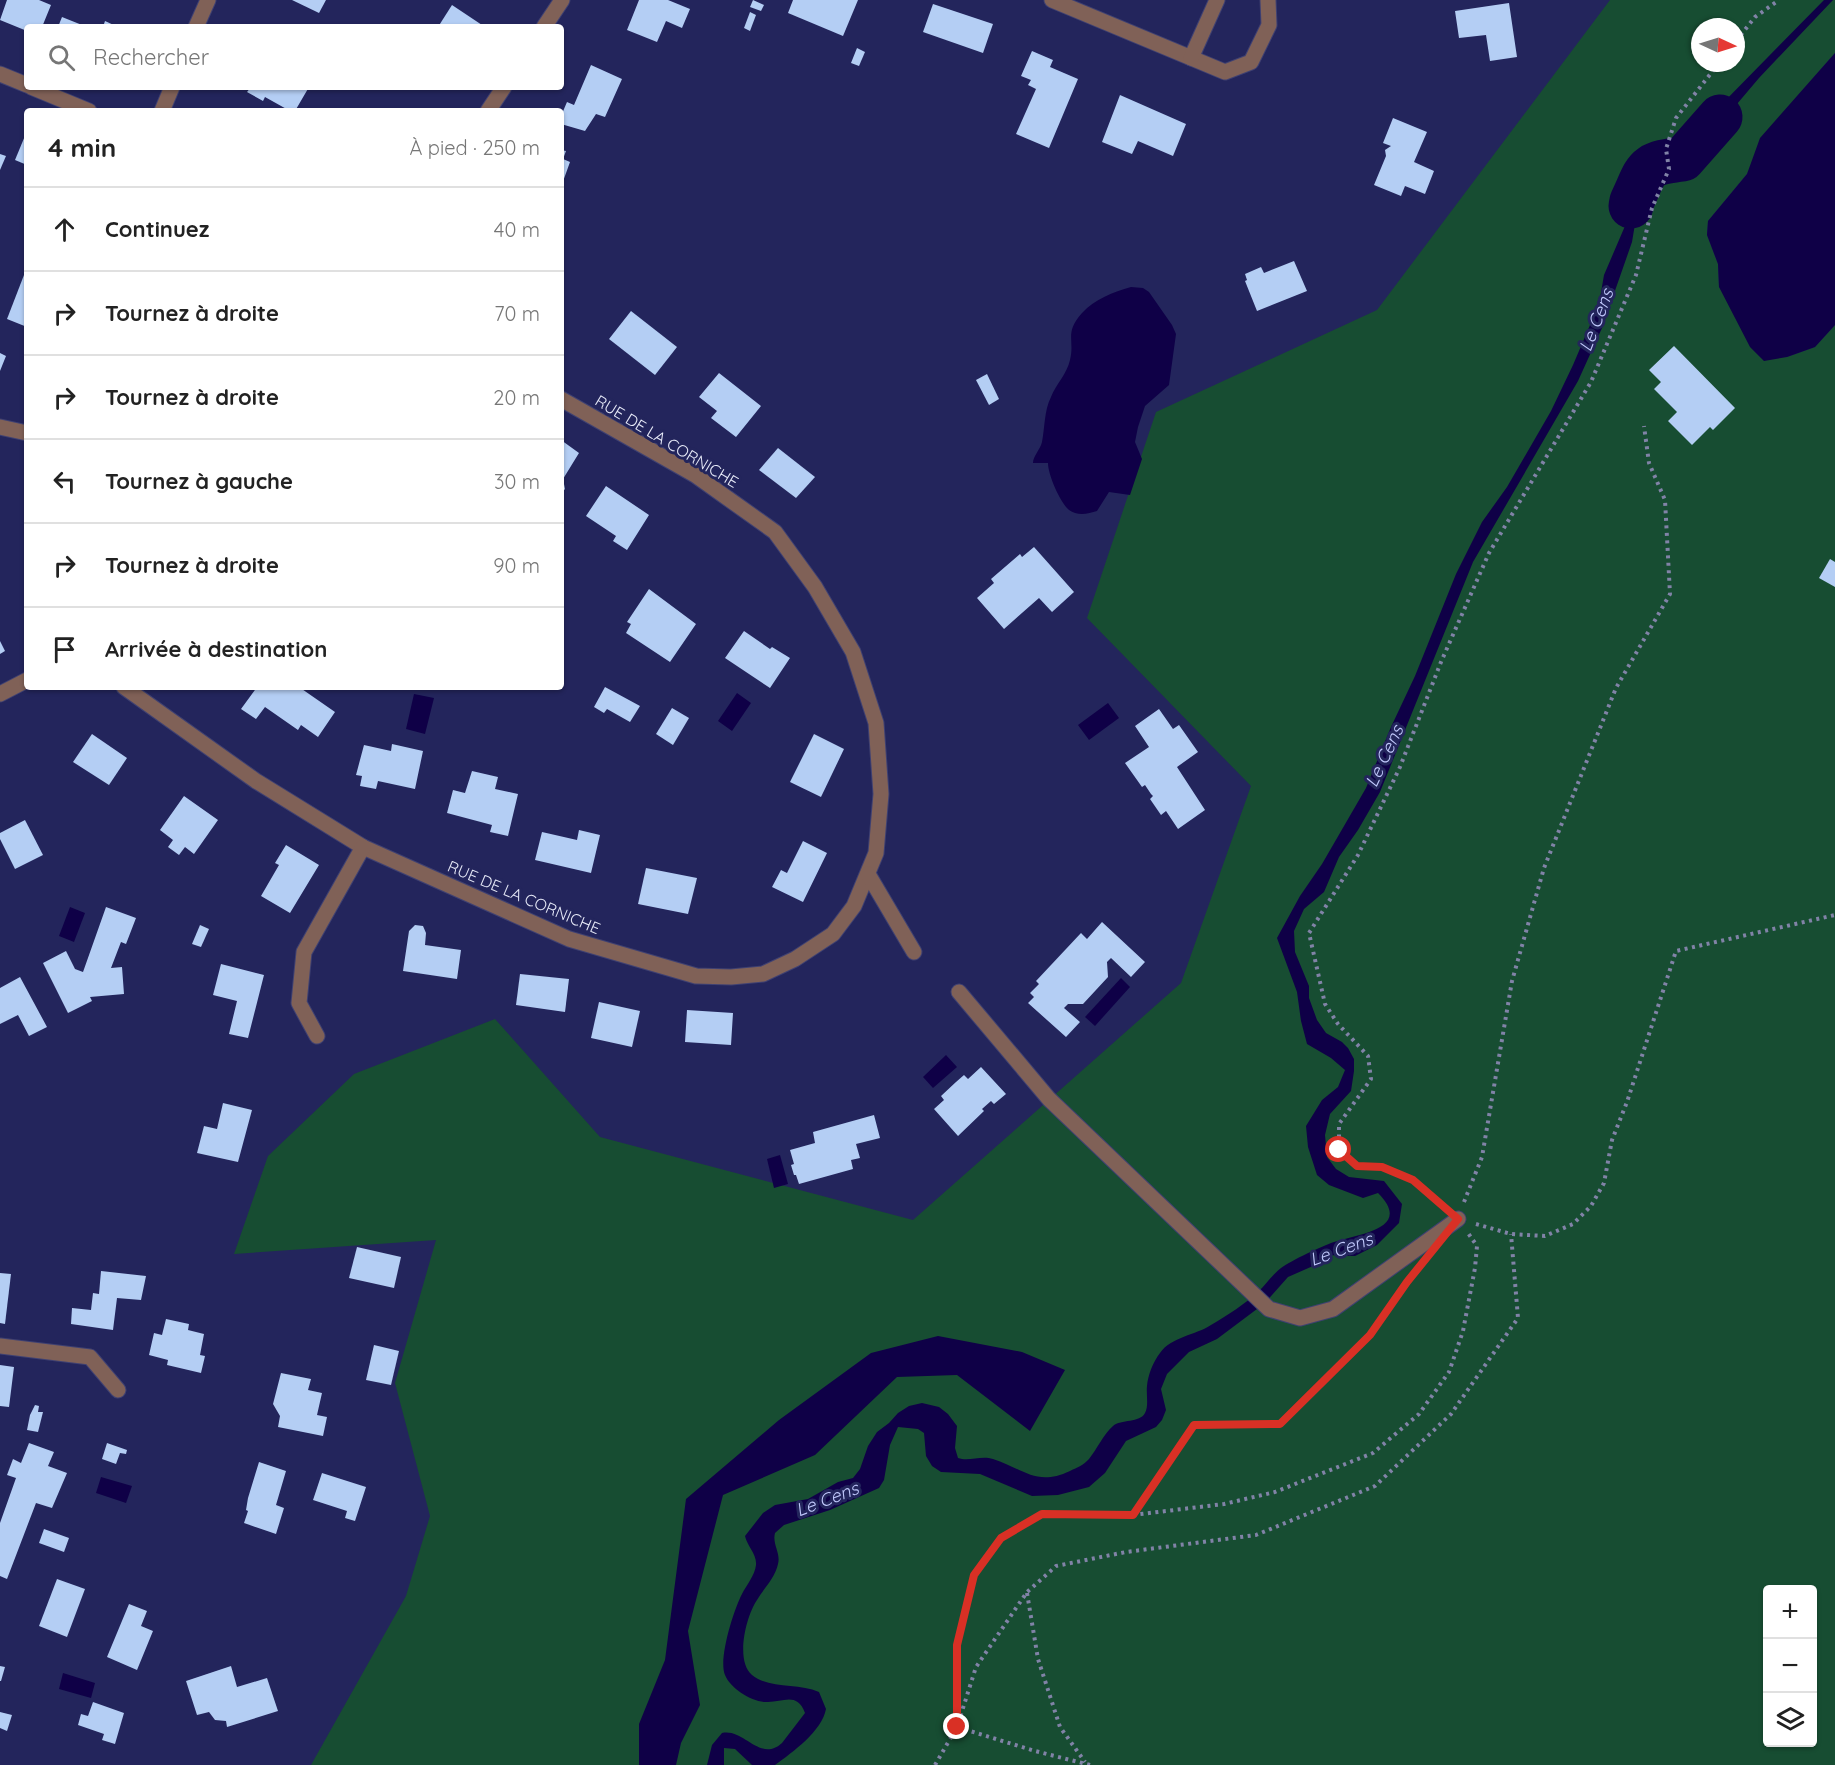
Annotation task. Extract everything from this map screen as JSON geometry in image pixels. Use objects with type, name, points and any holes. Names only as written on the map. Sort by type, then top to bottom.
[{"type":"street","points":[[197,24],[208,0]]},
{"type":"street","points":[[546,24],[562,0]]},
{"type":"street","points":[[1052,0],[1225,72],[1251,62],[1269,26],[1268,0]]},
{"type":"street","points":[[1191,58],[1217,0]]},
{"type":"street","points":[[0,74],[24,84]]},
{"type":"street","points":[[39,90],[82,108]]},
{"type":"street","points":[[163,108],[171,90]]},
{"type":"street","points":[[490,108],[502,90]]},
{"type":"street","name":"RUE DE LA CORNICHE","points":[[128,690],[256,781],[363,847],[569,939],[696,975],[731,977],[763,974],[795,959],[833,934],[854,906],[876,853],[881,794],[876,723],[853,652],[815,587],[775,532],[695,475],[564,401]]},
{"type":"street","points":[[0,427],[24,432]]},
{"type":"street","points":[[0,694],[24,682]]},
{"type":"street","points":[[317,1036],[299,1003],[304,952],[363,847]]},
{"type":"street","points":[[868,874],[914,952]]},
{"type":"street","points":[[959,992],[1049,1099],[1269,1309],[1300,1318],[1333,1309],[1458,1219]]},
{"type":"street","points":[[0,1346],[90,1357],[118,1390]]},
{"type":"path","points":[[1745,30],[1755,17],[1779,0]]},
{"type":"path","points":[[957,1727],[957,1645],[974,1575],[1001,1538],[1042,1514],[1133,1515],[1224,1504],[1275,1492],[1372,1453],[1419,1414],[1449,1372],[1464,1331],[1475,1268],[1476,1246],[1458,1219],[1413,1180],[1382,1167],[1357,1166],[1339,1150],[1339,1124],[1371,1079],[1368,1056],[1338,1024],[1325,1004],[1309,933],[1358,855],[1400,767],[1441,662],[1489,553],[1591,382],[1636,275],[1652,208],[1669,169],[1666,149],[1676,118],[1712,72]]},
{"type":"path","points":[[1458,1219],[1482,1157],[1512,981],[1544,868],[1616,688],[1670,594],[1665,500],[1649,463],[1644,426]]},
{"type":"path","points":[[1458,1219],[1511,1234],[1545,1236],[1573,1224],[1591,1206],[1604,1182],[1612,1140],[1627,1102],[1676,951],[1835,915]]},
{"type":"path","points":[[935,1765],[957,1727],[976,1667],[1027,1592],[1056,1566],[1125,1552],[1256,1535],[1375,1486],[1451,1414],[1518,1318],[1511,1234]]},
{"type":"path","points":[[1133,1515],[1194,1425],[1280,1424],[1370,1335],[1414,1273]]},
{"type":"path","points":[[1027,1592],[1038,1659],[1060,1727],[1088,1764]]},
{"type":"path","points":[[957,1727],[1035,1751],[1088,1764]]},
{"type":"green space","points":[[1610,0],[1835,0],[1835,53],[1794,100],[1752,162],[1747,174],[1708,221],[1707,235],[1718,264],[1719,287],[1787,357],[1815,347],[1835,325],[1835,1765],[311,1765],[406,1596],[430,1516],[395,1383],[436,1240],[234,1254],[268,1156],[354,1074],[495,1019],[600,1137],[913,1220],[1181,983],[1251,786],[1087,618],[1156,412],[1377,310]]},
{"type":"water","points":[[1824,0],[1833,0],[1759,78],[1687,163],[1678,168],[1675,156],[1718,108]]},
{"type":"water","points":[[1835,53],[1835,325],[1815,347],[1787,357],[1764,361],[1750,347],[1719,287],[1718,264],[1707,235],[1708,221],[1747,174],[1760,138]]},
{"type":"water","points":[[1664,156],[1666,165],[1654,169],[1645,180],[1632,242],[1602,328],[1578,381],[1473,562],[1380,792],[1339,857],[1324,892],[1304,909],[1294,931],[1295,952],[1309,986],[1309,998],[1317,1020],[1326,1033],[1348,1048],[1354,1059],[1351,1091],[1330,1114],[1325,1135],[1327,1157],[1336,1169],[1349,1177],[1384,1181],[1402,1204],[1399,1223],[1377,1245],[1355,1256],[1326,1255],[1313,1266],[1288,1277],[1265,1303],[1217,1339],[1189,1352],[1167,1374],[1161,1389],[1166,1410],[1162,1420],[1156,1427],[1126,1441],[1105,1473],[1089,1487],[1058,1495],[1032,1496],[980,1474],[941,1472],[932,1466],[926,1456],[924,1433],[918,1429],[898,1427],[890,1445],[884,1480],[879,1488],[830,1510],[784,1525],[775,1533],[779,1560],[777,1569],[753,1607],[746,1627],[744,1660],[752,1675],[766,1682],[819,1692],[826,1709],[819,1725],[806,1740],[775,1765],[752,1765],[735,1749],[724,1748],[724,1765],[707,1765],[712,1745],[722,1733],[738,1735],[759,1747],[774,1748],[782,1743],[805,1713],[802,1706],[793,1700],[766,1702],[748,1697],[732,1685],[723,1668],[731,1622],[756,1565],[755,1557],[745,1536],[763,1513],[775,1505],[808,1499],[838,1482],[853,1478],[860,1469],[868,1446],[877,1432],[898,1413],[909,1406],[922,1403],[939,1407],[957,1426],[955,1448],[958,1458],[993,1459],[1039,1477],[1070,1471],[1087,1461],[1113,1426],[1143,1416],[1146,1410],[1150,1373],[1155,1360],[1170,1343],[1205,1328],[1236,1309],[1259,1291],[1278,1270],[1292,1261],[1329,1244],[1379,1228],[1386,1222],[1390,1215],[1387,1205],[1378,1193],[1363,1198],[1329,1185],[1317,1175],[1308,1147],[1306,1126],[1322,1100],[1338,1087],[1345,1070],[1331,1058],[1307,1044],[1297,992],[1277,938],[1366,788],[1456,574],[1482,522],[1507,487],[1551,411],[1573,365],[1599,304],[1604,275],[1625,226],[1627,201],[1634,176],[1648,162]]},
{"type":"water","points":[[1131,287],[1143,288],[1149,292],[1176,334],[1169,385],[1145,406],[1135,442],[1142,459],[1130,495],[1109,492],[1097,511],[1079,514],[1069,510],[1058,495],[1048,463],[1033,463],[1033,460],[1042,442],[1049,402],[1069,365],[1073,326],[1082,313],[1098,300]]},
{"type":"water","points":[[737,693],[751,703],[732,731],[718,721]]},
{"type":"water","points":[[414,694],[434,698],[425,734],[406,729]]},
{"type":"water","points":[[1108,703],[1119,718],[1089,740],[1078,725]]},
{"type":"water","points":[[70,907],[85,913],[74,942],[59,936]]},
{"type":"water","points":[[1121,978],[1130,987],[1095,1026],[1085,1017]]},
{"type":"water","points":[[946,1055],[957,1067],[933,1088],[923,1077]]},
{"type":"water","points":[[780,1155],[788,1184],[774,1188],[767,1159]]},
{"type":"water","points":[[938,1336],[1022,1352],[1065,1370],[1030,1431],[957,1375],[897,1377],[815,1455],[723,1495],[688,1631],[700,1705],[681,1743],[676,1765],[639,1765],[639,1724],[665,1660],[686,1499],[779,1420],[871,1353]]},
{"type":"water","points":[[101,1477],[132,1486],[126,1503],[96,1493]]},
{"type":"water","points":[[63,1673],[95,1683],[91,1698],[59,1689]]},
{"type":"building","points":[[7,0],[39,0],[51,5],[43,24],[24,24],[24,30],[0,20]]},
{"type":"building","points":[[292,0],[326,0],[319,13]]},
{"type":"building","points":[[639,0],[668,0],[690,9],[682,28],[666,21],[657,42],[627,30]]},
{"type":"building","points":[[753,0],[764,5],[761,11],[750,7]]},
{"type":"building","points":[[793,0],[858,0],[843,36],[788,13]]},
{"type":"building","points":[[1509,3],[1517,57],[1490,61],[1486,35],[1459,38],[1455,11]]},
{"type":"building","points":[[933,4],[993,24],[983,53],[923,32]]},
{"type":"building","points":[[452,5],[480,24],[440,24]]},
{"type":"building","points":[[750,12],[756,15],[750,31],[744,28]]},
{"type":"building","points":[[62,17],[80,24],[59,24]]},
{"type":"building","points":[[857,48],[865,52],[859,66],[851,63]]},
{"type":"building","points":[[1032,51],[1053,60],[1050,67],[1078,79],[1049,148],[1016,134],[1036,89],[1028,85],[1031,80],[1021,76]]},
{"type":"building","points":[[591,65],[622,79],[605,117],[596,114],[585,131],[564,125],[564,109],[567,102],[574,105]]},
{"type":"building","points":[[249,90],[307,90],[297,108],[285,108],[265,97],[263,101],[247,92]]},
{"type":"building","points":[[1120,95],[1186,124],[1173,156],[1138,141],[1132,154],[1102,142]]},
{"type":"building","points":[[1393,118],[1427,132],[1414,162],[1434,171],[1425,194],[1405,186],[1401,196],[1374,185],[1386,156],[1385,150],[1391,146],[1383,143]]},
{"type":"building","points":[[24,138],[24,164],[15,160]]},
{"type":"building","points":[[0,154],[6,156],[0,170]]},
{"type":"building","points":[[564,159],[570,162],[564,179]]},
{"type":"building","points":[[1294,261],[1307,291],[1257,311],[1245,281],[1247,280],[1245,274],[1261,267],[1264,273]]},
{"type":"building","points":[[24,275],[24,326],[7,319]]},
{"type":"building","points":[[631,311],[677,347],[655,375],[609,339]]},
{"type":"building","points":[[1674,346],[1735,408],[1713,430],[1710,427],[1692,445],[1668,421],[1677,412],[1654,389],[1661,382],[1649,370]]},
{"type":"building","points":[[0,353],[6,356],[0,371]]},
{"type":"building","points":[[719,373],[761,406],[736,437],[711,418],[717,411],[699,397]]},
{"type":"building","points":[[987,374],[999,399],[989,405],[976,380]]},
{"type":"building","points":[[564,442],[579,453],[564,477]]},
{"type":"building","points":[[778,448],[815,477],[796,498],[759,470]]},
{"type":"building","points":[[606,486],[649,515],[627,550],[613,541],[616,536],[586,516]]},
{"type":"building","points":[[1034,547],[1074,592],[1052,612],[1039,598],[1004,629],[977,598],[994,583],[991,579],[1020,554],[1022,557]]},
{"type":"building","points":[[1830,559],[1835,562],[1835,587],[1819,578]]},
{"type":"building","points":[[649,589],[696,624],[670,662],[626,633],[631,624],[627,622]]},
{"type":"building","points":[[744,631],[770,649],[772,647],[790,658],[770,688],[725,658]]},
{"type":"building","points":[[0,641],[5,651],[0,654]]},
{"type":"building","points":[[605,687],[640,706],[630,722],[607,709],[604,713],[594,707]]},
{"type":"building","points":[[255,690],[303,690],[335,712],[318,737],[301,725],[298,730],[265,707],[256,719],[241,709]]},
{"type":"building","points":[[672,708],[689,718],[673,745],[656,734]]},
{"type":"building","points":[[1159,709],[1173,729],[1179,725],[1198,752],[1177,767],[1205,810],[1178,829],[1166,811],[1161,815],[1150,799],[1153,796],[1145,785],[1142,787],[1125,763],[1149,747],[1135,726]]},
{"type":"building","points":[[92,734],[127,758],[109,785],[73,762]]},
{"type":"building","points":[[814,734],[844,749],[821,797],[790,782]]},
{"type":"building","points":[[392,744],[423,751],[415,789],[378,781],[376,789],[360,786],[362,776],[356,775],[364,745],[391,751]]},
{"type":"building","points":[[472,771],[498,777],[495,789],[518,794],[508,836],[490,832],[492,825],[447,813],[453,790],[465,793]]},
{"type":"building","points":[[184,796],[218,820],[194,854],[185,847],[179,855],[168,847],[173,840],[160,830]]},
{"type":"building","points":[[25,820],[43,855],[15,869],[0,839],[0,833]]},
{"type":"building","points":[[579,830],[600,835],[591,873],[535,860],[542,832],[577,840]]},
{"type":"building","points":[[803,841],[827,853],[803,902],[772,887],[781,870],[787,873]]},
{"type":"building","points":[[286,845],[319,865],[290,913],[261,896],[279,865],[275,863]]},
{"type":"building","points":[[646,868],[697,878],[688,914],[638,904]]},
{"type":"building","points":[[106,907],[136,918],[126,944],[121,942],[111,968],[122,967],[124,994],[90,997],[92,1001],[68,1013],[43,963],[66,951],[75,969],[83,972]]},
{"type":"building","points":[[1102,922],[1145,962],[1131,977],[1111,958],[1107,962],[1108,977],[1083,1004],[1068,1004],[1064,1008],[1080,1022],[1066,1037],[1028,1003],[1034,997],[1030,993],[1039,984],[1036,981],[1081,933],[1087,939]]},
{"type":"building","points":[[200,925],[209,929],[201,947],[192,944]]},
{"type":"building","points":[[415,925],[423,926],[426,933],[425,945],[461,950],[457,979],[403,971],[409,931]]},
{"type":"building","points":[[221,964],[264,975],[248,1038],[229,1034],[237,1001],[213,995]]},
{"type":"building","points":[[520,974],[569,979],[565,1012],[516,1005]]},
{"type":"building","points":[[20,977],[47,1027],[29,1036],[18,1015],[0,1024],[0,988]]},
{"type":"building","points":[[599,1002],[640,1011],[632,1047],[591,1038]]},
{"type":"building","points":[[687,1010],[733,1013],[731,1045],[685,1042]]},
{"type":"building","points":[[981,1067],[1006,1094],[994,1104],[991,1101],[958,1136],[934,1109],[944,1100],[941,1096],[956,1082],[964,1075],[968,1079]]},
{"type":"building","points":[[223,1103],[252,1110],[238,1162],[197,1153],[204,1126],[217,1129]]},
{"type":"building","points":[[874,1115],[880,1138],[856,1144],[860,1158],[851,1160],[853,1169],[799,1184],[791,1165],[794,1164],[790,1150],[815,1143],[813,1132]]},
{"type":"building","points":[[357,1247],[401,1257],[394,1288],[349,1278]]},
{"type":"building","points":[[101,1271],[146,1276],[141,1300],[117,1298],[113,1330],[71,1324],[72,1308],[91,1310],[93,1293],[99,1294]]},
{"type":"building","points":[[0,1273],[11,1274],[5,1324],[0,1323]]},
{"type":"building","points":[[166,1319],[189,1324],[188,1330],[204,1334],[200,1355],[205,1356],[201,1373],[167,1365],[168,1360],[149,1355],[154,1333],[162,1335]]},
{"type":"building","points":[[374,1345],[399,1351],[391,1385],[366,1380]]},
{"type":"building","points":[[0,1365],[14,1367],[9,1407],[0,1406]]},
{"type":"building","points":[[281,1373],[311,1379],[308,1390],[322,1393],[317,1415],[327,1417],[323,1436],[278,1427],[280,1416],[273,1404]]},
{"type":"building","points":[[35,1405],[39,1406],[38,1412],[43,1412],[38,1432],[27,1430]]},
{"type":"building","points":[[29,1443],[54,1452],[48,1466],[67,1473],[52,1508],[36,1503],[7,1579],[0,1576],[0,1523],[16,1478],[7,1475],[13,1459],[21,1463]]},
{"type":"building","points":[[107,1443],[127,1450],[126,1454],[120,1453],[116,1464],[102,1459]]},
{"type":"building","points":[[259,1462],[286,1471],[276,1505],[284,1508],[276,1534],[244,1523],[248,1511],[246,1510],[248,1498]]},
{"type":"building","points":[[322,1473],[366,1487],[355,1521],[345,1518],[347,1511],[313,1500]]},
{"type":"building","points":[[44,1529],[69,1538],[64,1552],[39,1543]]},
{"type":"building","points":[[57,1579],[85,1589],[67,1637],[39,1626]]},
{"type":"building","points":[[129,1604],[147,1611],[141,1626],[153,1631],[137,1670],[107,1657]]},
{"type":"building","points":[[0,1666],[5,1667],[1,1681],[0,1681]]},
{"type":"building","points":[[231,1666],[237,1687],[267,1678],[278,1711],[227,1727],[226,1721],[215,1720],[209,1712],[197,1715],[186,1681]]},
{"type":"building","points":[[93,1702],[124,1713],[115,1744],[102,1740],[104,1734],[78,1725],[81,1714],[88,1716]]},
{"type":"building","points":[[0,1712],[12,1715],[7,1731],[0,1728]]},
{"type":"waterway","name":"Le Cens","points":[[1631,206],[1648,169],[1660,163],[1683,159],[1720,117]]},
{"type":"route","points":[[957,1727],[957,1645],[974,1575],[1001,1538],[1042,1514],[1133,1515],[1194,1425],[1280,1424],[1370,1335],[1407,1282],[1458,1219],[1413,1180],[1382,1167],[1357,1166],[1339,1150]]}]
